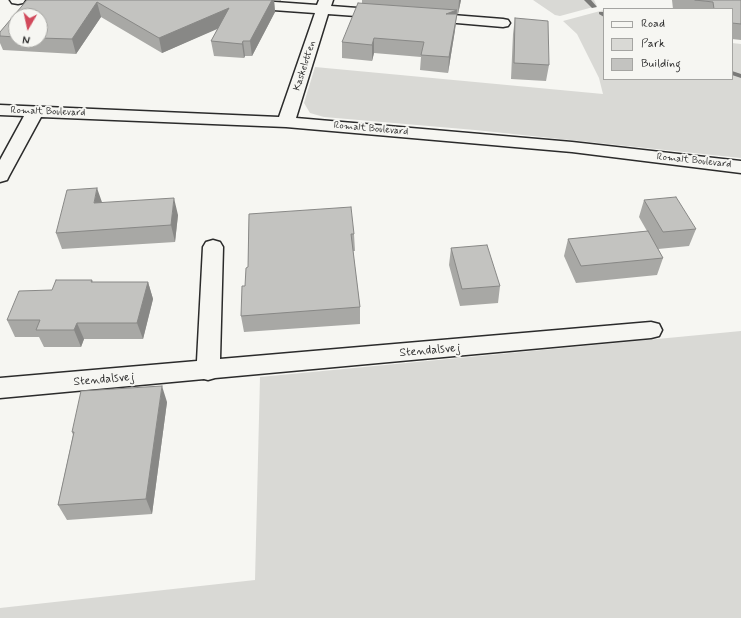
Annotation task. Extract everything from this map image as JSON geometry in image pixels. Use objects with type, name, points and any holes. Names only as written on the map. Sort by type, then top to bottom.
[{"type":"street","points":[[230,2],[325,5],[394,15]]},
{"type":"street","name":"Kaskelotten","points":[[286,122],[325,5]]},
{"type":"street","points":[[410,16],[503,23]]},
{"type":"street","name":"Romalt Boulevard","points":[[0,110],[286,122],[572,148],[741,167]]},
{"type":"street","points":[[0,176],[35,112]]},
{"type":"street","points":[[208,371],[213,247]]},
{"type":"street","name":"Stendalsvej","points":[[0,388],[208,371],[651,330]]},
{"type":"green space","points":[[533,0],[594,0],[597,6],[560,16],[555,15]]},
{"type":"green space","points":[[603,10],[603,80],[733,80],[733,43],[741,44],[741,158],[475,130],[324,117],[310,113],[304,103],[315,67],[603,94],[599,78],[577,34],[563,21]]},
{"type":"green space","points":[[741,331],[741,618],[0,618],[0,608],[255,580],[260,377]]},
{"type":"building","points":[[27,0],[272,0],[250,41],[243,41],[242,44],[211,41],[229,8],[159,38],[97,2],[72,39],[48,38],[48,8],[20,8]]},
{"type":"building","points":[[695,0],[741,0],[741,24],[733,23],[733,8],[714,8],[713,2]]},
{"type":"building","points":[[358,3],[457,10],[446,14],[457,14],[449,57],[421,55],[424,42],[374,38],[372,45],[342,42]]},
{"type":"building","points":[[515,18],[548,21],[549,65],[514,63]]},
{"type":"building","points":[[8,23],[8,36],[0,36],[0,32]]},
{"type":"building","points":[[97,188],[94,203],[174,198],[171,225],[56,233],[67,190]]},
{"type":"building","points":[[676,197],[696,229],[663,232],[644,200]]},
{"type":"building","points":[[351,207],[354,234],[351,234],[360,307],[241,316],[242,286],[245,286],[246,268],[248,267],[249,214]]},
{"type":"building","points":[[648,231],[663,258],[581,266],[568,239]]},
{"type":"building","points":[[487,245],[500,286],[462,289],[451,248]]},
{"type":"building","points":[[56,280],[92,280],[91,282],[148,282],[137,323],[77,323],[74,330],[36,330],[40,320],[7,320],[19,291],[52,290]]},
{"type":"building","points":[[162,386],[146,499],[58,505],[74,432],[72,432],[81,391]]},
{"type":"waterway","points":[[587,0],[594,7]]},
{"type":"waterway","points":[[733,73],[741,76]]}]
